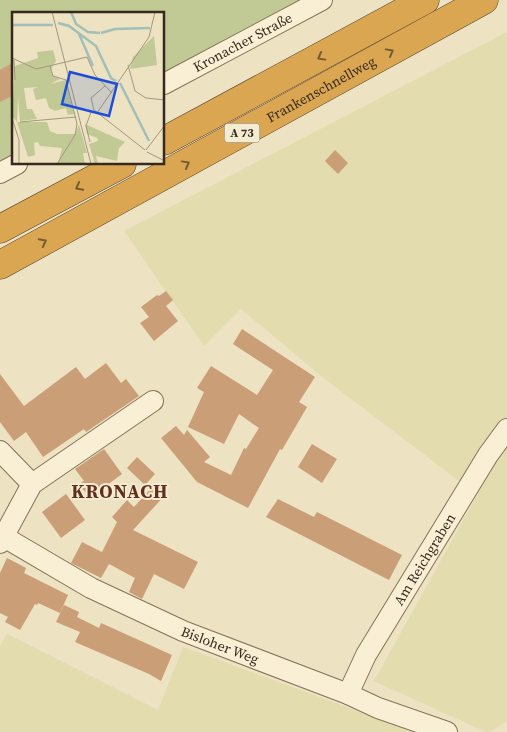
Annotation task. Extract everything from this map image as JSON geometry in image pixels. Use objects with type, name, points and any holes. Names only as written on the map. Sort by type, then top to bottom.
[{"type":"highway","name":"Frankenschnellweg","points":[[165,140],[425,0]]},
{"type":"highway","name":"Frankenschnellweg","points":[[0,265],[484,0]]},
{"type":"highway","points":[[0,229],[120,165]]},
{"type":"street","name":"Kronacher Straße","points":[[165,83],[322,0]]},
{"type":"street","points":[[0,173],[15,165]]},
{"type":"street","points":[[2,540],[32,484],[153,401]]},
{"type":"street","name":"Am Reichgraben","points":[[348,694],[366,655],[488,455],[507,429]]},
{"type":"street","points":[[0,450],[32,484]]},
{"type":"street","name":"Bisloher Weg","points":[[2,540],[91,588],[183,631],[348,694],[378,708],[447,732]]},
{"type":"shaded area","points":[[507,32],[507,721],[490,732],[486,732],[374,681],[480,490],[456,479],[325,379],[241,309],[204,346],[124,231]]},
{"type":"shaded area","points":[[7,634],[158,710],[183,647],[415,732],[0,732],[0,646]]},
{"type":"green space","points":[[0,0],[308,0],[165,76],[165,12],[12,12],[12,158],[0,164]]},
{"type":"building","points":[[12,63],[12,96],[0,102],[0,70]]},
{"type":"building","points":[[335,150],[348,163],[338,174],[325,161]]},
{"type":"building","points":[[166,291],[173,300],[166,306],[178,321],[154,341],[140,323],[149,317],[141,307]]},
{"type":"building","points":[[242,329],[315,377],[299,402],[307,407],[282,450],[280,449],[248,508],[197,482],[161,438],[176,426],[184,435],[187,430],[210,457],[204,462],[231,475],[244,448],[246,449],[259,428],[239,414],[224,444],[188,427],[204,392],[197,388],[211,366],[257,395],[273,370],[233,344]]},
{"type":"building","points":[[106,363],[121,383],[126,379],[139,396],[86,432],[84,429],[43,457],[26,432],[14,441],[0,422],[0,374],[24,406],[76,367],[85,379]]},
{"type":"building","points":[[312,444],[337,459],[322,483],[298,467]]},
{"type":"building","points":[[104,449],[122,474],[91,497],[78,485],[84,481],[75,469]]},
{"type":"building","points":[[137,457],[155,474],[145,485],[127,468]]},
{"type":"building","points":[[156,483],[167,493],[133,530],[198,562],[184,589],[154,574],[142,599],[129,592],[135,578],[109,564],[101,578],[71,563],[82,542],[102,552],[117,522],[112,517],[127,500],[134,507]]},
{"type":"building","points":[[66,494],[85,520],[61,538],[42,512]]},
{"type":"building","points":[[278,499],[314,517],[317,512],[402,555],[389,580],[266,517]]},
{"type":"building","points":[[7,558],[26,568],[24,573],[68,595],[60,613],[38,603],[37,605],[35,604],[20,630],[5,622],[8,617],[0,613],[0,573]]},
{"type":"building","points":[[64,605],[79,612],[77,617],[99,628],[101,623],[172,655],[161,681],[75,642],[80,632],[56,622]]},
{"type":"district","name":"KRONACH","points":[[120,491]]}]
